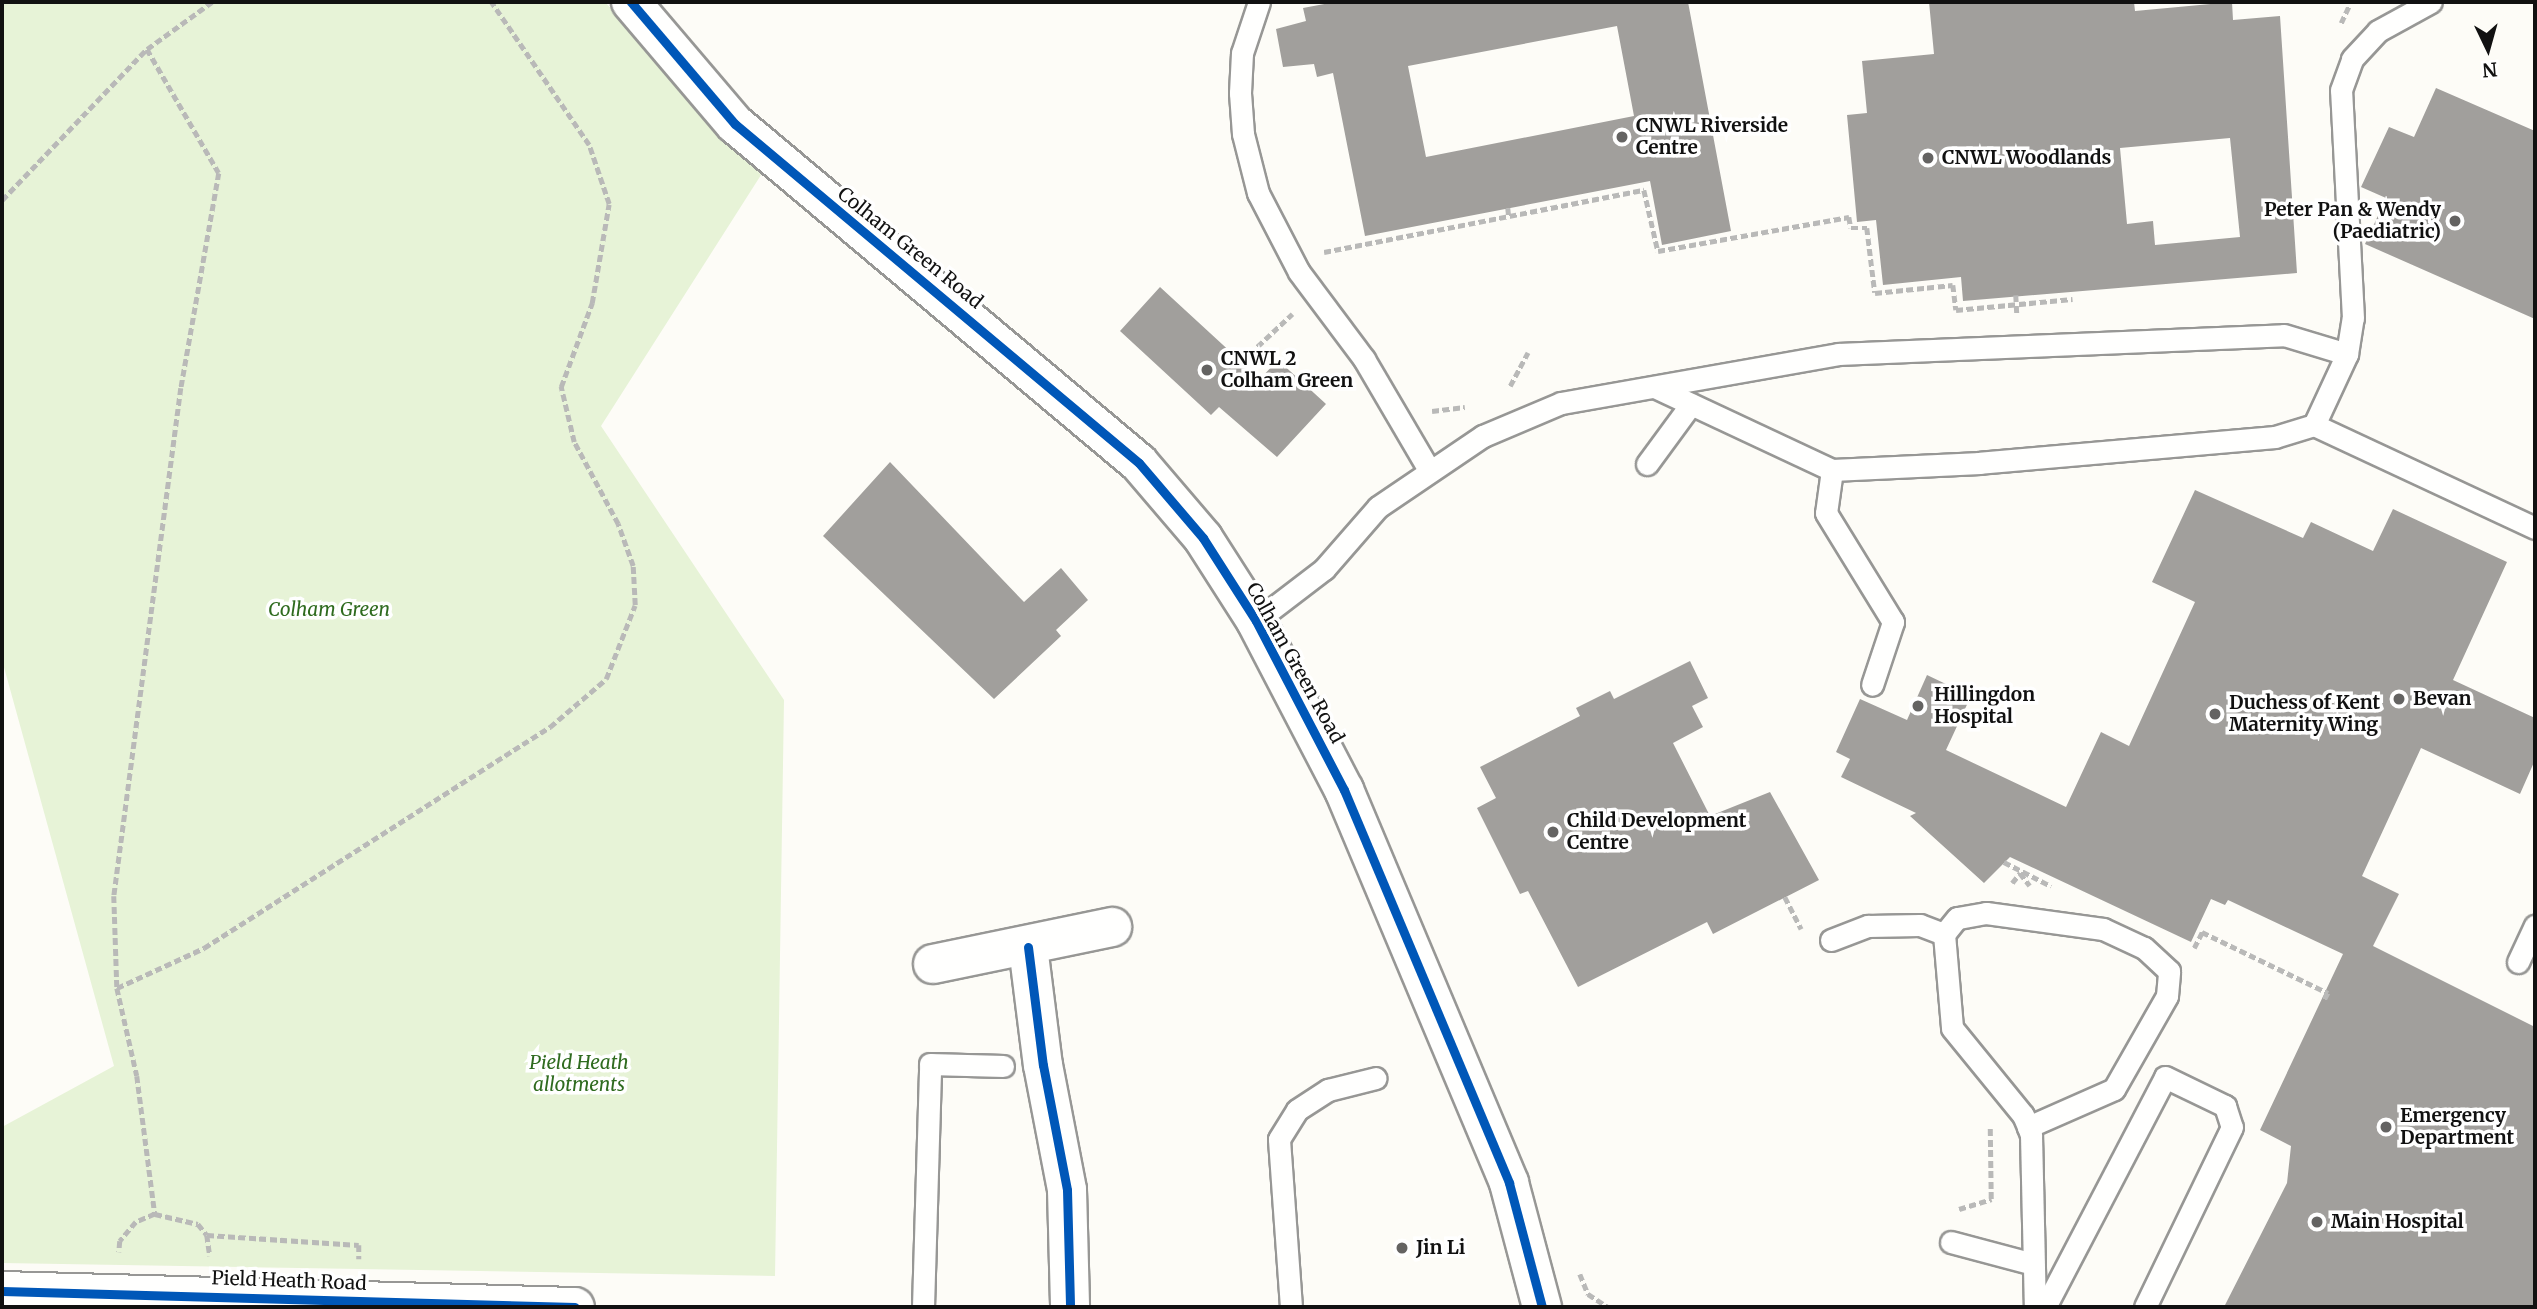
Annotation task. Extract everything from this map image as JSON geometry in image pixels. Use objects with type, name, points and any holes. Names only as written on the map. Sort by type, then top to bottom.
[{"type":"street","name":"Colham Green Road","points":[[631,2],[735,124],[1139,463],[1203,538],[1256,621],[1344,790],[1504,1170],[1542,1307]]},
{"type":"street","points":[[933,964],[1028,947],[1112,927]]},
{"type":"street","points":[[1028,947],[1043,1065],[1067,1190],[1070,1307]]},
{"type":"street","name":"Pield Heath Road","points":[[2,1291],[158,1301],[575,1307]]},
{"type":"lane","points":[[1259,2],[1242,53],[1242,134],[1258,193],[1313,294],[1364,359],[1429,470]]},
{"type":"lane","points":[[2314,425],[2347,354],[2353,318],[2341,90],[2352,59],[2378,31],[2431,2]]},
{"type":"lane","points":[[1256,621],[1324,569],[1378,507],[1483,436],[1537,411],[1838,354],[2284,335],[2347,354]]},
{"type":"lane","points":[[1657,388],[1832,470],[2030,460],[2275,437],[2314,425],[2535,528]]},
{"type":"lane","points":[[1647,464],[1691,404]]},
{"type":"lane","points":[[1832,470],[1826,513],[1893,622],[1872,685]]},
{"type":"lane","points":[[2028,1127],[2114,1089],[2167,996],[2169,971],[2144,948],[2103,929],[2053,918],[1986,913],[1957,918],[1944,934],[1952,1028],[2028,1127],[2035,1307]]},
{"type":"lane","points":[[1831,940],[1868,926],[1920,925],[1944,934]]},
{"type":"lane","points":[[2518,962],[2535,926]]},
{"type":"lane","points":[[923,1307],[930,1064],[1003,1066]]},
{"type":"lane","points":[[2045,1307],[2165,1077],[2225,1106],[2232,1127],[2146,1307]]},
{"type":"lane","points":[[1291,1307],[1279,1139],[1297,1110],[1328,1090],[1376,1078]]},
{"type":"lane","points":[[1951,1242],[2033,1264]]},
{"type":"path","points":[[2,200],[147,48],[212,2]]},
{"type":"path","points":[[117,988],[204,948],[550,727],[606,679],[635,605],[633,566],[618,524],[574,442],[561,387],[592,303],[609,204],[589,145],[491,2]]},
{"type":"path","points":[[147,48],[219,173],[181,388],[114,896],[117,988],[136,1076],[155,1214]]},
{"type":"path","points":[[1314,254],[1644,190],[1658,251],[1849,217],[1852,228],[1867,228],[1875,293],[1953,285],[1956,310],[2072,299]]},
{"type":"path","points":[[1508,208],[1509,217]]},
{"type":"path","points":[[1242,362],[1313,294]]},
{"type":"path","points":[[1501,395],[1524,369],[1528,352]]},
{"type":"path","points":[[1424,408],[1477,405]]},
{"type":"path","points":[[1785,897],[1803,934]]},
{"type":"path","points":[[2302,980],[2328,993],[2324,1000]]},
{"type":"path","points":[[1948,1212],[1991,1199],[1989,1073]]},
{"type":"path","points":[[117,1262],[120,1241],[136,1222],[155,1214],[180,1216],[207,1234],[359,1245],[358,1265]]},
{"type":"path","points":[[207,1234],[210,1272]]},
{"type":"green space","name":"Colham Green","points":[[2,2],[605,2],[761,175],[601,426],[784,700],[775,1276],[2,1263],[2,1127],[114,1066],[2,660]]},
{"type":"building","name":"CNWL Riverside Centre","points":[[1335,2],[1688,2],[1731,231],[1662,245],[1650,181],[1365,236],[1333,73],[1317,77],[1314,64],[1283,67],[1276,29],[1306,21],[1303,8]],"holes":[[[1617,26],[1634,116],[1426,157],[1408,66]]]},
{"type":"building","name":"CNWL Woodlands","points":[[1929,2],[2134,2],[2135,11],[2232,2],[2233,20],[2280,16],[2297,273],[1963,301],[1961,277],[1883,285],[1876,220],[1857,222],[1847,115],[1867,113],[1862,61],[1934,54]],"holes":[[[2230,138],[2240,237],[2155,245],[2153,221],[2127,224],[2120,148]]]},
{"type":"building","name":"Peter Pan & Wendy (Paediatric)","points":[[2436,88],[2535,131],[2535,319],[2365,244],[2386,198],[2361,187],[2389,127],[2414,137]]},
{"type":"building","name":"CNWL 2 Colham Green","points":[[1160,287],[1260,379],[1278,360],[1326,404],[1277,457],[1219,407],[1211,415],[1120,331]]},
{"type":"building","points":[[890,462],[1024,602],[1061,568],[1088,600],[1056,630],[1061,636],[994,699],[823,536]]},
{"type":"building","points":[[2195,490],[2303,538],[2311,522],[2373,551],[2393,509],[2507,562],[2453,680],[2535,718],[2535,760],[2520,794],[2421,748],[2362,876],[2399,894],[2373,946],[2535,1027],[2535,1307],[2224,1307],[2287,1183],[2291,1146],[2260,1130],[2343,954],[2228,900],[2225,905],[2211,899],[2191,942],[2010,857],[1984,883],[1910,816],[1916,813],[1841,777],[1850,759],[1836,752],[1860,699],[1907,720],[1927,675],[1971,696],[1946,750],[2066,807],[2101,732],[2129,746],[2195,602],[2152,582]]},
{"type":"building","name":"Child Development Centre","points":[[1690,661],[1708,698],[1692,706],[1703,727],[1673,743],[1710,816],[1770,792],[1819,880],[1713,934],[1707,922],[1578,987],[1528,891],[1520,894],[1477,808],[1496,798],[1480,767],[1580,716],[1576,708],[1610,691],[1614,699]]},
{"type":"cycle path","points":[[631,2],[735,124],[1139,463],[1203,538],[1256,621],[1344,790],[1509,1183],[1542,1307]]},
{"type":"cycle path","points":[[1028,947],[1043,1065],[1067,1190],[1070,1307]]},
{"type":"cycle path","points":[[2,1291],[575,1307]]},
{"type":"place","name":"CNWL Riverside Centre","points":[[1622,137]]},
{"type":"place","name":"CNWL Woodlands","points":[[1928,158]]},
{"type":"place","name":"Peter Pan & Wendy (Paediatric)","points":[[2455,221]]},
{"type":"place","name":"CNWL 2 Colham Green","points":[[1207,370]]},
{"type":"place","name":"Bevan","points":[[2399,699]]},
{"type":"place","name":"Hillingdon Hospital","points":[[1918,706]]},
{"type":"place","name":"Duchess of Kent Maternity Wing","points":[[2215,714]]},
{"type":"place","name":"Child Development Centre","points":[[1553,832]]},
{"type":"place","name":"Emergency Department","points":[[2386,1127]]},
{"type":"place","name":"Main Hospital","points":[[2317,1222]]},
{"type":"place","name":"Jin Li","points":[[1402,1248]]},
{"type":"park label","name":"Pield Heath allotments","points":[[579,1074]]}]
